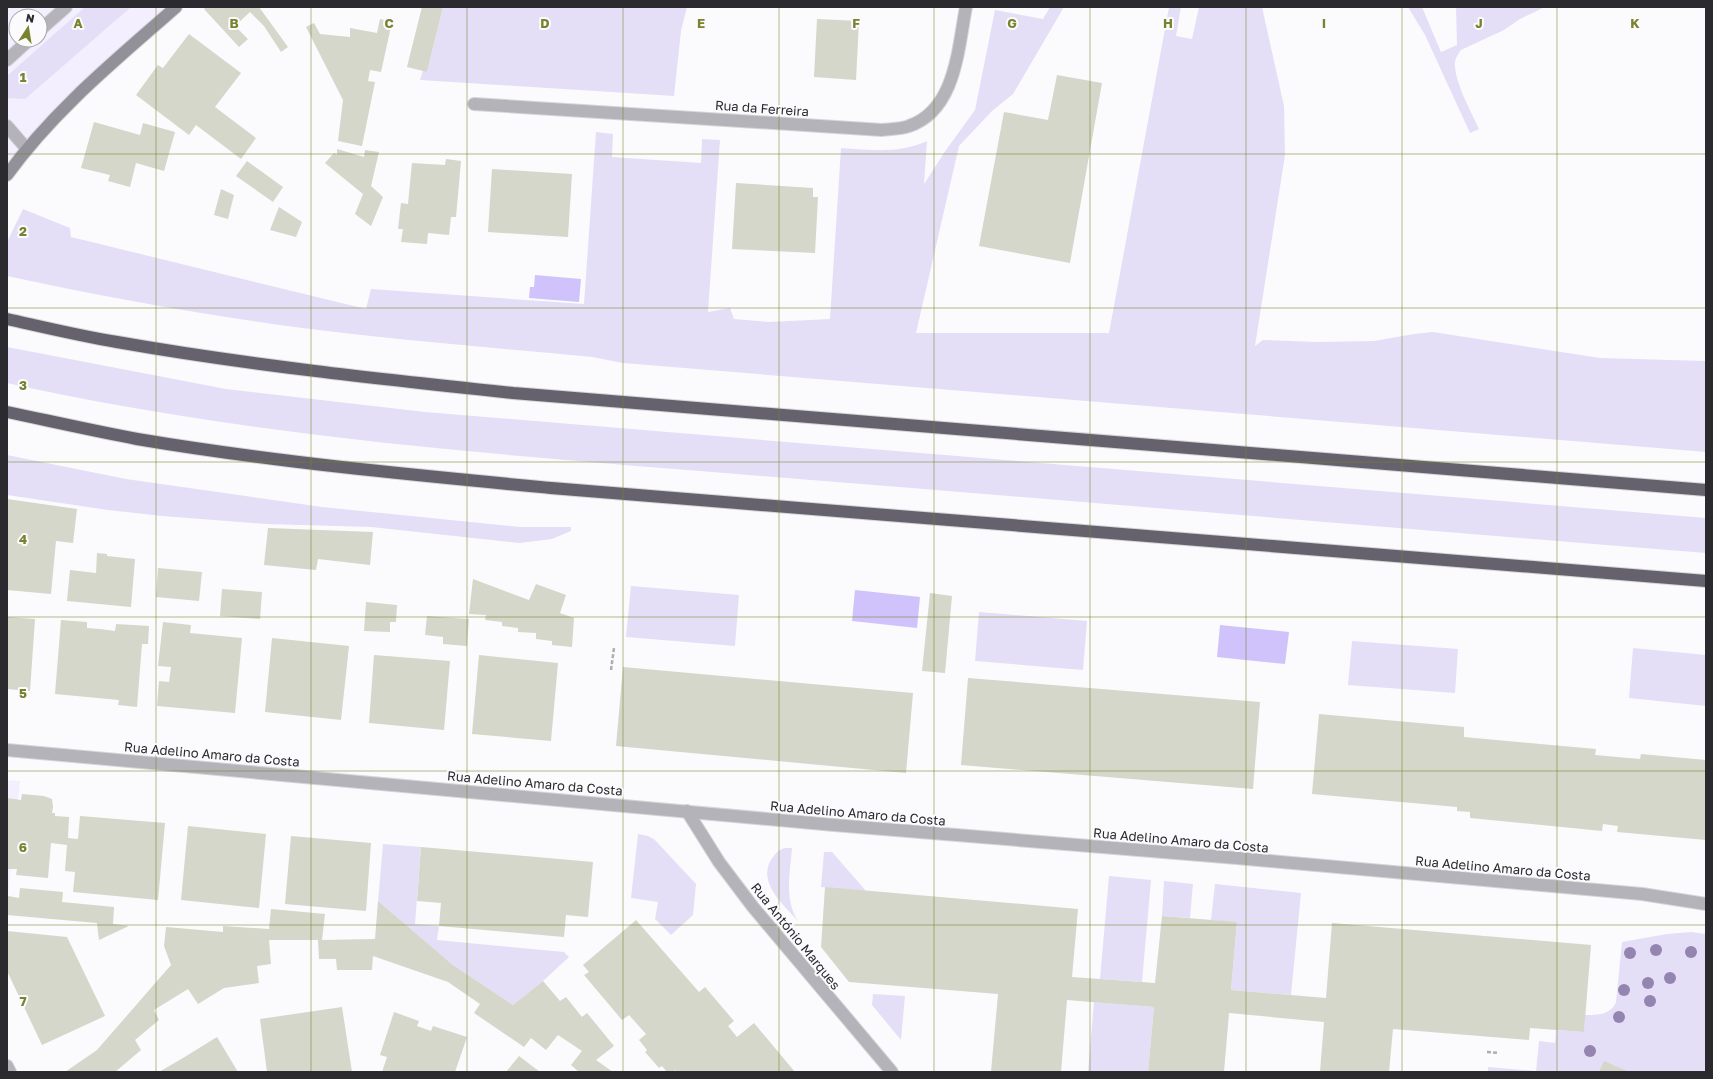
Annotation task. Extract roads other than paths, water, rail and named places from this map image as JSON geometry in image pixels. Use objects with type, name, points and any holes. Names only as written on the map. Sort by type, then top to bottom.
[{"type":"highway","points":[[7,319],[115,342],[230,360],[322,372],[513,393],[1706,490]]},
{"type":"highway","points":[[7,412],[137,439],[378,472],[559,489],[1706,582]]},
{"type":"street","points":[[48,23],[66,7]]},
{"type":"street","points":[[7,174],[26,148],[51,121],[176,7]]},
{"type":"street","name":"Rua da Ferreira","points":[[474,104],[882,130],[900,129],[920,121],[933,112],[944,98],[952,76],[966,7]]},
{"type":"street","points":[[7,60],[20,48]]},
{"type":"street","points":[[7,126],[26,148]]},
{"type":"street","name":"Rua Adelino Amaro da Costa","points":[[7,750],[834,825],[1642,894],[1706,904]]},
{"type":"street","name":"Rua António Marques","points":[[687,811],[720,862],[753,907],[892,1072]]},
{"type":"street","points":[[7,1066],[10,1072]]}]
